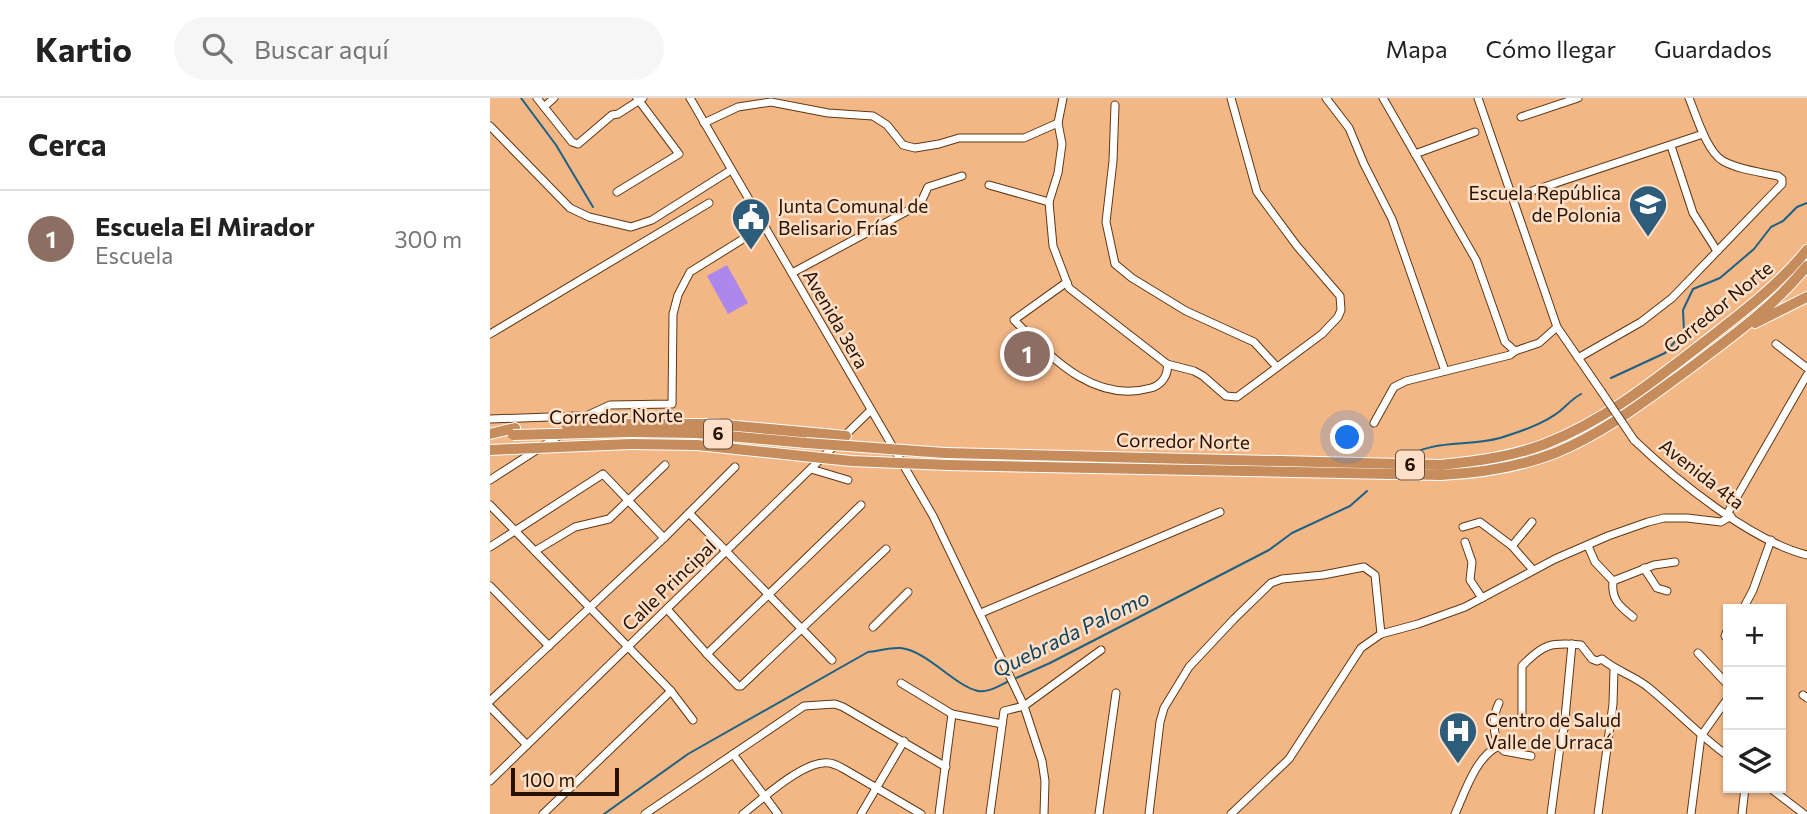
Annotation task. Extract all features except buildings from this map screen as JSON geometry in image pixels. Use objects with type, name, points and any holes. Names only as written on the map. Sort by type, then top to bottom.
[{"type":"highway","name":"Corredor Norte","points":[[490,435],[514,431],[696,433],[945,453],[1441,465],[1499,458],[1546,443],[1607,412],[1758,300],[1807,250]]},
{"type":"highway","name":"Corredor Norte","points":[[490,450],[630,433],[698,445],[851,461],[948,465],[1441,475],[1504,468],[1554,453],[1586,439],[1630,411],[1740,331],[1807,266]]},
{"type":"highway","points":[[1740,331],[1807,297]]},
{"type":"highway","points":[[630,433],[714,424],[846,436]]},
{"type":"street","points":[[537,98],[572,142],[578,144],[612,115],[618,114],[640,99],[680,154],[617,192]]},
{"type":"street","points":[[544,107],[554,98]]},
{"type":"street","name":"Avenida 3era","points":[[690,98],[933,516],[981,613],[1024,706],[1044,770],[1044,814]]},
{"type":"street","points":[[1063,98],[1058,123],[1062,144],[1058,173],[1049,202],[1053,246],[1069,288],[1167,363],[1194,371],[1226,396],[1237,397],[1322,334],[1341,310],[1340,296],[1297,246],[1257,192],[1231,98]]},
{"type":"street","points":[[1326,98],[1349,128],[1392,219],[1446,371]]},
{"type":"street","points":[[1383,98],[1476,260],[1506,342],[1515,351]]},
{"type":"street","name":"Avenida 4ta","points":[[1478,98],[1557,327],[1634,440],[1660,464],[1743,526],[1788,550],[1807,555]]},
{"type":"street","points":[[1521,117],[1578,98]]},
{"type":"street","points":[[1578,358],[1641,322],[1661,306],[1782,184],[1782,178],[1723,161],[1703,134],[1689,98]]},
{"type":"street","points":[[704,122],[738,107],[771,102],[828,113],[873,116],[887,125],[903,145],[915,148],[959,138],[1024,138],[1058,123]]},
{"type":"street","points":[[1115,105],[1113,161],[1106,222],[1115,264],[1186,312],[1254,342],[1278,367]]},
{"type":"street","points":[[490,126],[570,208],[589,217],[631,227],[652,220],[731,170]]},
{"type":"street","points":[[1415,154],[1475,132]]},
{"type":"street","points":[[1514,197],[1703,134]]},
{"type":"street","points":[[1671,146],[1693,214],[1717,251]]},
{"type":"street","points":[[792,273],[911,209],[922,200],[928,187],[962,176]]},
{"type":"street","points":[[989,185],[1049,202]]},
{"type":"street","points":[[490,334],[709,203]]},
{"type":"street","points":[[490,480],[584,417],[610,405],[672,404],[673,314],[678,295],[690,272],[764,226]]},
{"type":"street","points":[[1067,282],[1014,320],[1070,373],[1123,393],[1155,387],[1168,370],[1167,363]]},
{"type":"street","points":[[1374,423],[1394,387],[1510,355],[1533,346],[1557,327]]},
{"type":"street","points":[[1776,344],[1807,368]]},
{"type":"street","points":[[1231,814],[1289,759],[1362,648],[1381,634],[1418,624],[1482,598],[1533,570],[1608,536],[1664,518],[1721,522],[1729,515],[1807,375]]},
{"type":"street","name":"Calle Principal","points":[[490,781],[870,411]]},
{"type":"street","points":[[490,419],[578,415],[584,417]]},
{"type":"street","points":[[535,551],[575,527],[604,522],[665,465]]},
{"type":"street","points":[[527,745],[490,704],[735,467]]},
{"type":"street","points":[[811,470],[848,480]]},
{"type":"street","points":[[490,547],[603,474],[664,538]]},
{"type":"street","points":[[490,505],[671,691],[693,720]]},
{"type":"street","points":[[706,654],[861,505]]},
{"type":"street","points":[[981,613],[1220,512]]},
{"type":"street","points":[[689,513],[832,660]]},
{"type":"street","points":[[1463,527],[1480,522],[1512,546],[1533,570]]},
{"type":"street","points":[[1512,546],[1532,522]]},
{"type":"street","points":[[1746,604],[1771,540]]},
{"type":"street","points":[[1465,542],[1472,562],[1470,580],[1482,598]]},
{"type":"street","points":[[1588,547],[1595,562],[1613,581],[1612,594],[1621,608],[1633,617]]},
{"type":"street","points":[[667,609],[706,654],[741,686],[886,549]]},
{"type":"street","points":[[1613,581],[1644,568],[1675,562]]},
{"type":"street","points":[[1149,814],[1164,708],[1189,667],[1234,618],[1272,583],[1282,579],[1364,567],[1375,575],[1381,634]]},
{"type":"street","points":[[1644,568],[1657,588],[1667,591]]},
{"type":"street","points":[[490,586],[549,646]]},
{"type":"street","points":[[873,628],[908,592]]},
{"type":"street","points":[[1522,721],[1522,666],[1538,649],[1555,642],[1581,645],[1592,659],[1602,659],[1614,670],[1647,686],[1701,736],[1723,752]]},
{"type":"street","points":[[1550,814],[1564,729],[1572,644]]},
{"type":"street","points":[[990,814],[1004,711],[1024,706],[1101,650]]},
{"type":"street","points":[[1698,653],[1723,680]]},
{"type":"street","points":[[1598,814],[1613,704],[1614,670]]},
{"type":"street","points":[[901,683],[951,714],[1002,724]]},
{"type":"street","points":[[543,814],[671,691]]},
{"type":"street","points":[[1099,814],[1116,694]]},
{"type":"street","points":[[1499,703],[1493,733],[1499,746],[1504,751],[1531,755]]},
{"type":"street","points":[[1691,814],[1701,736],[1723,705]]},
{"type":"street","points":[[647,813],[800,708],[810,706],[843,706],[946,767]]},
{"type":"street","points":[[939,814],[951,714]]},
{"type":"street","points":[[861,814],[904,741]]},
{"type":"street","points":[[1455,814],[1463,793],[1489,751],[1499,746]]},
{"type":"street","points":[[733,754],[778,814]]},
{"type":"street","points":[[743,814],[811,765],[823,763],[834,764],[921,814]]},
{"type":"street","points":[[1742,814],[1744,793]]},
{"type":"street","points":[[1777,793],[1804,814]]},
{"type":"shaded area","points":[[727,265],[748,303],[728,314],[707,276]]},
{"type":"waterway","points":[[521,98],[556,145],[593,207]]},
{"type":"waterway","name":"Quebrada Palomo","points":[[1611,378],[1665,353],[1684,331],[1683,310],[1693,289],[1720,278],[1754,249],[1771,227],[1783,221],[1797,207],[1807,203]]},
{"type":"waterway","name":"Quebrada Palomo","points":[[1405,458],[1427,448],[1488,441],[1523,430],[1554,416],[1581,394]]},
{"type":"waterway","name":"Quebrada Palomo","points":[[1014,679],[1269,550],[1292,533],[1350,506],[1367,491]]},
{"type":"waterway","name":"Quebrada Palomo","points":[[604,814],[688,754],[868,652],[897,648],[911,651],[921,655],[960,683],[978,691],[990,690],[1009,681]]},
{"type":"place","name":"Escuela República de Polonia","points":[[1648,238]]},
{"type":"place","name":"Junta Comunal de Belisario Frías","points":[[751,251]]},
{"type":"place","name":"Escuela El Mirador","points":[[1027,354]]},
{"type":"place","name":"Centro de Salud Valle de Urracá","points":[[1458,765]]}]
